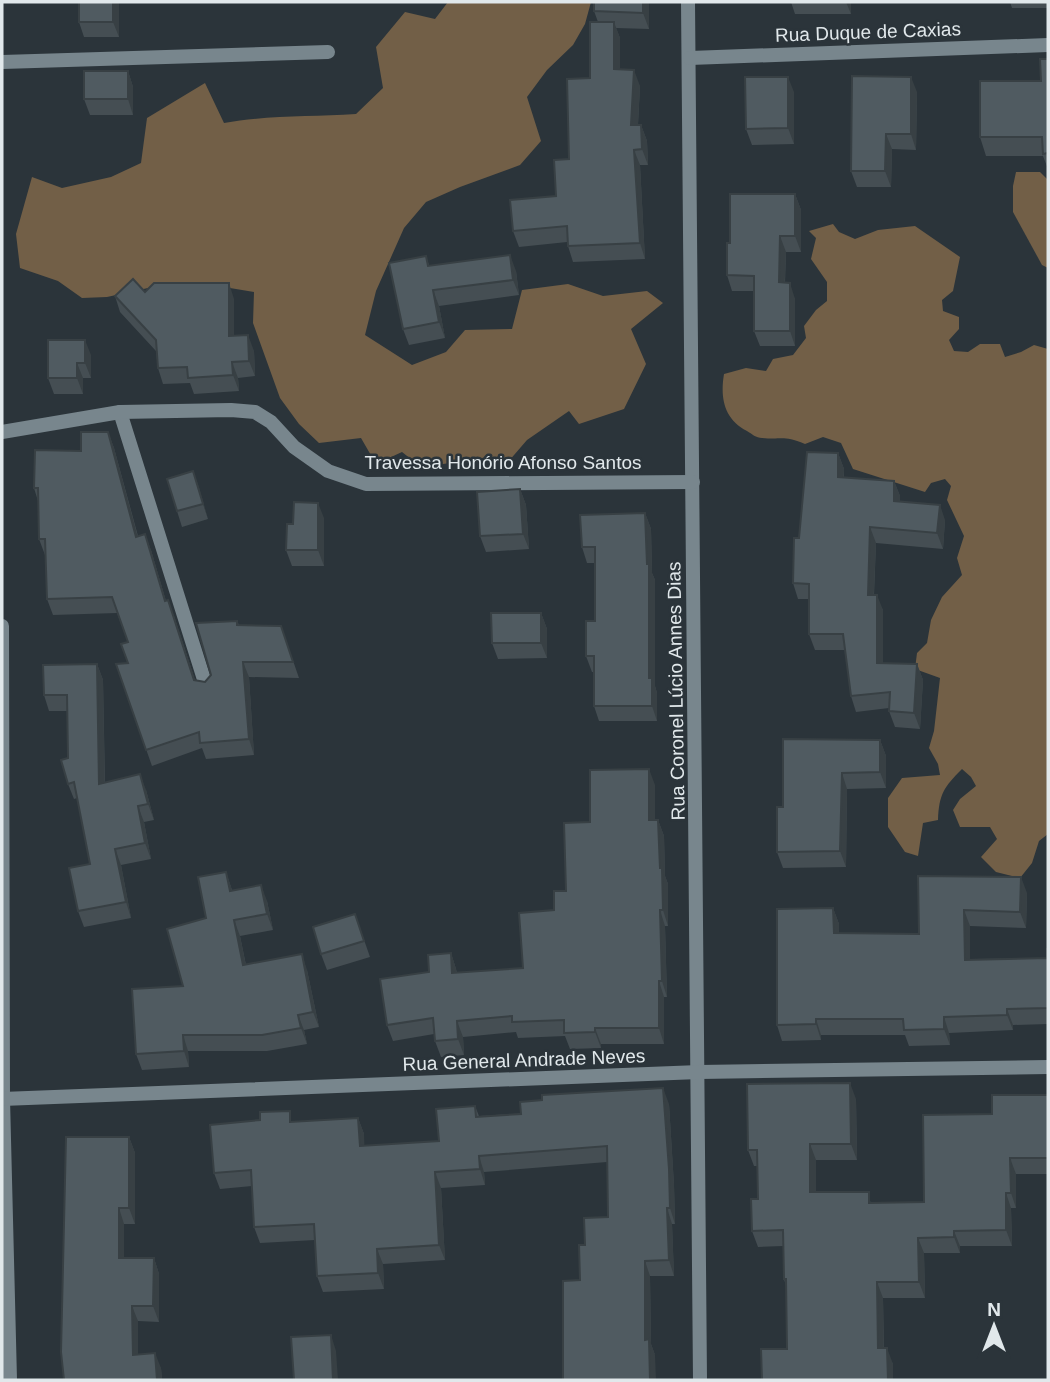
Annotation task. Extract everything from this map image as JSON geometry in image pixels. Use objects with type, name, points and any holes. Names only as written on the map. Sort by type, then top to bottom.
[{"type":"street","name":"Rua Coronel Lúcio Annes Dias","points":[[688,2],[700,1380]]},
{"type":"street","name":"Rua Duque de Caxias","points":[[690,58],[1048,46]]},
{"type":"street","points":[[2,62],[328,52]]},
{"type":"street","name":"Travessa Honório Afonso Santos","points":[[2,432],[120,412],[230,410],[255,412],[271,422],[294,447],[328,471],[366,484],[694,482]]},
{"type":"street","points":[[120,412],[207,689]]},
{"type":"street","points":[[2,626],[2,1099],[10,1380]]},
{"type":"street","name":"Rua General Andrade Neves","points":[[2,1099],[699,1072],[1048,1067]]},
{"type":"shaded area","points":[[448,2],[591,2],[585,24],[573,45],[547,70],[527,97],[541,141],[520,165],[426,202],[404,228],[376,291],[365,335],[412,365],[446,352],[465,330],[512,329],[522,290],[568,284],[603,296],[647,291],[663,303],[631,329],[646,364],[624,409],[579,424],[569,411],[527,440],[508,462],[465,461],[421,467],[402,452],[376,464],[361,438],[319,443],[299,424],[280,398],[253,323],[254,292],[224,287],[148,288],[107,297],[82,298],[58,281],[20,268],[16,234],[32,177],[62,188],[111,177],[141,163],[147,118],[205,83],[224,123],[273,117],[356,114],[383,88],[376,47],[405,12],[435,19]]},
{"type":"shaded area","points":[[1016,172],[1040,172],[1048,180],[1048,268],[1042,265],[1013,212]]},
{"type":"shaded area","points":[[833,224],[839,232],[855,239],[878,230],[915,226],[960,257],[953,291],[942,300],[943,311],[959,317],[959,329],[949,340],[954,351],[968,352],[980,344],[1000,344],[1005,357],[1034,345],[1048,349],[1048,834],[1039,841],[1032,863],[1020,878],[996,872],[981,857],[997,839],[990,827],[960,827],[953,810],[960,799],[976,786],[962,769],[944,791],[938,820],[923,823],[918,856],[905,852],[888,827],[888,798],[902,778],[940,775],[938,764],[929,748],[934,731],[940,678],[915,669],[917,653],[927,643],[931,620],[942,597],[962,575],[957,558],[964,536],[947,500],[951,486],[945,479],[931,483],[925,492],[853,469],[841,443],[823,437],[805,444],[787,439],[758,437],[739,426],[725,407],[724,374],[746,368],[766,371],[773,359],[793,355],[806,338],[804,326],[827,301],[827,282],[811,259],[816,238],[809,231]]},
{"type":"building","points":[[79,2],[113,2],[113,22],[79,22]]},
{"type":"building","points":[[594,2],[643,2],[643,13],[594,11]]},
{"type":"building","points":[[590,22],[614,22],[614,69],[634,70],[631,125],[641,125],[642,149],[634,150],[640,243],[568,246],[567,226],[513,231],[510,200],[556,196],[554,160],[569,159],[567,79],[590,78]]},
{"type":"building","points":[[1040,59],[1048,59],[1048,153],[1043,154],[1042,137],[980,137],[980,81],[1041,81]]},
{"type":"building","points":[[84,71],[128,71],[128,99],[84,99]]},
{"type":"building","points":[[852,76],[911,77],[911,134],[886,134],[885,171],[851,171]]},
{"type":"building","points":[[745,77],[788,77],[788,128],[746,129]]},
{"type":"building","points":[[730,194],[795,194],[795,236],[780,236],[779,282],[790,283],[790,331],[754,331],[754,276],[727,275]]},
{"type":"building","points":[[510,255],[513,280],[433,290],[439,322],[403,329],[389,263],[426,256],[428,266]]},
{"type":"building","points":[[133,279],[145,292],[154,283],[229,283],[229,336],[248,335],[249,361],[232,362],[233,375],[188,378],[187,367],[158,368],[156,340],[115,296]]},
{"type":"building","points":[[48,340],[85,340],[85,363],[77,363],[77,378],[48,378]]},
{"type":"building","points":[[81,432],[108,432],[136,537],[145,534],[165,601],[168,600],[194,680],[205,682],[211,675],[196,623],[237,621],[237,625],[281,626],[293,662],[243,662],[249,739],[200,743],[199,732],[146,750],[116,664],[128,663],[121,644],[128,642],[112,597],[47,599],[45,539],[39,539],[38,488],[34,488],[35,450],[81,451]]},
{"type":"building","points":[[807,452],[838,453],[838,477],[894,481],[894,501],[940,505],[937,533],[870,527],[868,595],[877,595],[877,663],[917,664],[914,713],[889,711],[890,692],[851,696],[843,634],[809,634],[809,584],[793,583],[794,538],[799,538]]},
{"type":"building","points":[[193,471],[203,504],[177,511],[167,479]]},
{"type":"building","points":[[520,489],[523,534],[480,536],[477,492]]},
{"type":"building","points":[[294,502],[318,503],[318,550],[286,550],[287,524],[293,524]]},
{"type":"building","points":[[645,513],[649,564],[649,678],[652,678],[652,706],[594,706],[594,656],[586,656],[586,621],[595,621],[595,547],[582,547],[580,515]]},
{"type":"building","points":[[491,613],[541,613],[541,643],[492,643]]},
{"type":"building","points":[[97,664],[99,784],[140,774],[148,804],[138,806],[145,843],[115,849],[126,902],[78,911],[69,868],[90,864],[74,782],[68,784],[61,760],[68,758],[67,695],[44,695],[43,665]]},
{"type":"building","points":[[783,739],[880,740],[880,772],[842,773],[840,851],[777,852],[777,807],[783,807]]},
{"type":"building","points":[[649,769],[649,820],[658,820],[662,868],[662,981],[659,981],[659,1028],[595,1028],[595,1032],[564,1033],[564,1020],[512,1022],[512,1016],[457,1021],[458,1039],[435,1041],[433,1018],[387,1025],[380,979],[429,972],[428,955],[451,953],[452,973],[523,968],[519,913],[554,910],[554,891],[566,891],[564,823],[590,822],[590,770]]},
{"type":"building","points":[[226,872],[230,891],[261,885],[267,914],[234,920],[243,965],[302,954],[313,1012],[298,1015],[301,1028],[262,1035],[183,1035],[184,1051],[136,1054],[132,989],[183,986],[167,929],[206,918],[198,877]]},
{"type":"building","points":[[918,876],[1021,877],[1020,912],[964,910],[965,960],[1047,958],[1048,949],[1048,1008],[1007,1009],[1007,1015],[944,1017],[944,1029],[904,1030],[903,1019],[816,1019],[816,1024],[777,1025],[777,909],[833,908],[834,933],[919,934]]},
{"type":"building","points":[[355,914],[364,941],[321,954],[313,927]]},
{"type":"building","points":[[850,1083],[851,1144],[810,1144],[810,1192],[869,1192],[869,1203],[924,1202],[923,1115],[992,1114],[992,1095],[1048,1095],[1048,1158],[1010,1158],[1011,1193],[1006,1193],[1006,1230],[954,1231],[954,1237],[918,1238],[919,1282],[877,1282],[878,1348],[887,1348],[888,1380],[762,1380],[761,1349],[787,1349],[786,1279],[783,1230],[752,1231],[751,1199],[758,1199],[757,1150],[748,1150],[747,1084]]},
{"type":"building","points":[[663,1088],[669,1169],[669,1260],[645,1261],[645,1340],[649,1339],[650,1380],[563,1380],[563,1281],[580,1280],[579,1245],[585,1245],[584,1218],[608,1217],[607,1146],[479,1156],[480,1169],[435,1172],[439,1245],[377,1249],[378,1273],[317,1276],[314,1224],[254,1227],[251,1170],[214,1173],[210,1125],[260,1120],[260,1112],[290,1111],[290,1122],[358,1118],[360,1146],[439,1141],[436,1109],[475,1106],[476,1117],[521,1114],[520,1102],[542,1100],[542,1095]]},
{"type":"building","points":[[66,1137],[129,1137],[129,1208],[119,1208],[119,1258],[154,1258],[153,1306],[132,1306],[133,1355],[155,1353],[157,1380],[64,1380],[61,1352]]},
{"type":"building","points":[[331,1335],[333,1380],[294,1380],[291,1337]]}]
